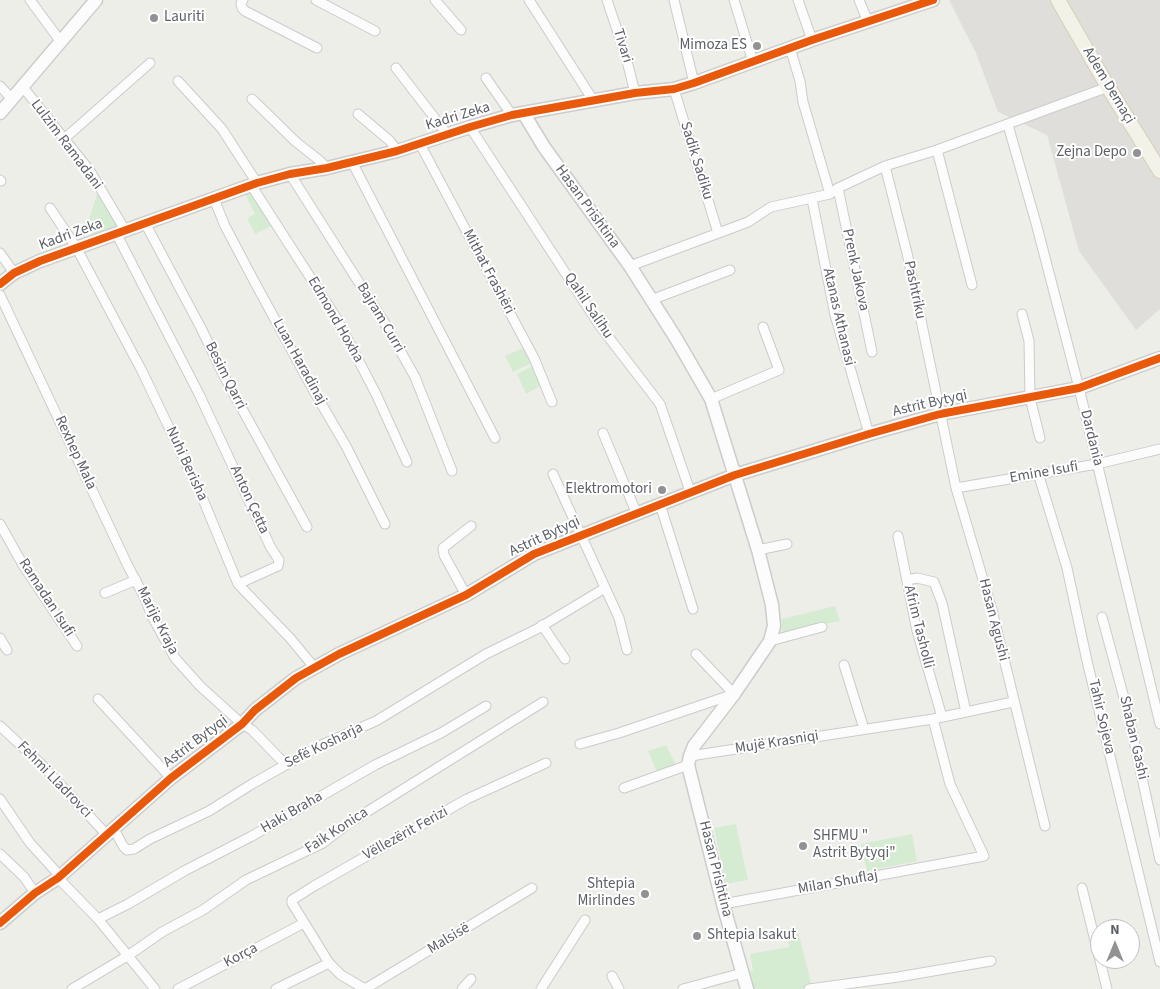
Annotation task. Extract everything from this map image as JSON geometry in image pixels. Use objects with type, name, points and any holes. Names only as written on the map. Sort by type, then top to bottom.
[{"type":"main road","name":"Adem Demaçi","points":[[1058,0],[1108,87],[1160,171]]},
{"type":"street","points":[[30,0],[61,42]]},
{"type":"street","points":[[0,113],[96,0]]},
{"type":"street","points":[[243,0],[241,3],[245,11],[317,48]]},
{"type":"street","points":[[316,0],[375,31]]},
{"type":"street","points":[[435,0],[461,30]]},
{"type":"street","points":[[529,0],[593,100]]},
{"type":"street","name":"Tivari","points":[[607,0],[626,57],[635,93]]},
{"type":"street","points":[[674,0],[694,83]]},
{"type":"street","points":[[734,0],[753,62]]},
{"type":"street","points":[[798,0],[812,40]]},
{"type":"street","points":[[859,0],[868,22]]},
{"type":"street","name":"Kadri Zeka","points":[[0,284],[14,274],[76,247],[254,184],[290,174],[352,162],[420,144],[447,134],[518,114],[635,93],[674,89],[933,0]]},
{"type":"street","points":[[790,48],[800,81],[803,102],[834,191]]},
{"type":"street","points":[[64,138],[150,63]]},
{"type":"street","name":"Kadri Zeka","points":[[396,68],[447,134]]},
{"type":"street","points":[[486,78],[518,114]]},
{"type":"street","points":[[178,82],[222,129],[254,184]]},
{"type":"street","points":[[0,86],[12,99]]},
{"type":"street","name":"Lulzim Ramadani","points":[[22,86],[90,171],[199,394]]},
{"type":"street","points":[[630,266],[748,222],[772,207],[812,199],[834,191],[885,166],[1008,125],[1108,87]]},
{"type":"street","name":"Sadik Sadiku","points":[[674,89],[718,233]]},
{"type":"street","points":[[252,99],[296,142],[320,160],[327,168]]},
{"type":"street","points":[[358,114],[390,141],[397,150]]},
{"type":"street","name":"Hasan Prishtina","points":[[518,114],[630,266],[677,340],[711,399],[758,550],[772,605],[774,626],[770,641],[734,694],[694,746],[689,761],[723,904],[748,989]]},
{"type":"street","name":"Dardania","points":[[1008,125],[1079,388],[1160,724]]},
{"type":"street","name":"Qahil Salihu","points":[[470,127],[600,326],[660,404],[690,491]]},
{"type":"street","name":"Mithat Frashëri","points":[[420,144],[534,358],[552,402]]},
{"type":"street","points":[[937,150],[972,285]]},
{"type":"street","points":[[352,162],[495,438]]},
{"type":"street","name":"Pashtriku","points":[[885,166],[907,253],[940,414]]},
{"type":"street","name":"Bajram Curri","points":[[290,174],[384,322],[415,377],[452,471]]},
{"type":"street","name":"Edmond Hoxha","points":[[254,184],[337,318],[376,394],[407,462]]},
{"type":"street","name":"Prenk Jakova","points":[[834,191],[872,352]]},
{"type":"street","name":"Luan Haradinaj","points":[[214,199],[225,226],[248,270],[346,446],[385,524]]},
{"type":"street","name":"Atanas Athanasi","points":[[812,199],[835,315],[869,434]]},
{"type":"street","name":"Nuhi Berisha","points":[[50,208],[76,247],[142,371],[199,490],[238,584],[290,638],[314,667]]},
{"type":"street","name":"Besim Qarri","points":[[145,223],[201,328],[224,376],[307,528]]},
{"type":"street","points":[[0,253],[14,274]]},
{"type":"street","points":[[652,300],[730,270]]},
{"type":"street","name":"Rexhep Mala","points":[[0,295],[136,580]]},
{"type":"street","points":[[1022,314],[1029,341],[1030,398],[1040,438]]},
{"type":"street","points":[[711,399],[778,370],[763,327]]},
{"type":"street","name":"Astrit Bytyqi","points":[[0,922],[59,877],[171,778],[242,724],[255,710],[296,678],[314,667],[466,595],[534,554],[636,512],[735,475],[940,414],[1079,388],[1160,358]]},
{"type":"street","name":"Anton Çetta","points":[[199,394],[271,548],[279,560],[278,566],[238,584]]},
{"type":"street","name":"Hasan Agushi","points":[[940,414],[956,488],[992,610],[1045,826]]},
{"type":"street","points":[[603,433],[636,512]]},
{"type":"street","name":"Emine Isufi","points":[[956,488],[1097,464],[1160,449]]},
{"type":"street","name":"Tahir Sojeva","points":[[1038,473],[1066,568],[1160,962]]},
{"type":"street","points":[[554,474],[619,618],[627,650]]},
{"type":"street","points":[[660,504],[693,609]]},
{"type":"street","name":"Ramadan Isufi","points":[[0,524],[24,566],[77,646]]},
{"type":"street","points":[[466,595],[444,555],[443,548],[471,526]]},
{"type":"street","name":"Afrim Tasholli","points":[[898,536],[917,631],[942,717]]},
{"type":"street","points":[[758,550],[787,544]]},
{"type":"street","points":[[907,580],[917,578],[934,582],[942,603],[966,712]]},
{"type":"street","points":[[105,594],[136,580]]},
{"type":"street","name":"Marije Kraja","points":[[136,580],[152,616],[175,658],[200,686],[242,724],[252,730],[286,765]]},
{"type":"street","name":"Sefë Kosharja","points":[[110,832],[127,850],[134,849],[150,839],[209,811],[318,746],[376,721],[486,654],[542,625],[605,588]]},
{"type":"street","name":"Shaban Gashi","points":[[1102,617],[1127,709],[1160,860]]},
{"type":"street","points":[[542,625],[565,659]]},
{"type":"street","points":[[770,641],[822,628]]},
{"type":"street","points":[[0,638],[6,650]]},
{"type":"street","points":[[580,744],[620,733],[734,694],[696,654]]},
{"type":"street","points":[[844,665],[864,730]]},
{"type":"street","points":[[98,699],[171,778]]},
{"type":"street","name":"Faik Konica","points":[[72,989],[129,955],[162,932],[203,910],[246,880],[323,843],[349,823],[543,702]]},
{"type":"street","name":"Mujë Krasniqi","points":[[689,761],[933,719],[1014,702]]},
{"type":"street","name":"Haki Braha","points":[[98,920],[186,870],[252,836],[375,765],[441,733],[486,706]]},
{"type":"street","name":"Milan Shuflaj","points":[[723,904],[984,856],[950,784],[933,719]]},
{"type":"street","name":"Fehmi Lladrovci","points":[[0,726],[110,832]]},
{"type":"street","points":[[624,788],[689,761]]},
{"type":"street","name":"Vëllezërit Ferizi","points":[[304,924],[292,900],[467,799],[546,762]]},
{"type":"street","points":[[0,799],[30,843],[129,955],[156,989]]},
{"type":"street","points":[[0,854],[24,877],[36,893]]},
{"type":"street","name":"Malsisë","points":[[365,989],[532,888]]},
{"type":"street","points":[[1082,888],[1107,989]]},
{"type":"street","points":[[541,989],[585,920]]},
{"type":"street","points":[[304,924],[329,963],[341,975],[365,989]]},
{"type":"street","name":"Korça","points":[[178,989],[304,924]]},
{"type":"street","points":[[809,989],[898,977],[991,961]]},
{"type":"street","points":[[276,989],[329,963]]},
{"type":"street","points":[[683,989],[742,973]]},
{"type":"street","points":[[612,976],[619,989]]},
{"type":"street","points":[[462,989],[470,979]]},
{"type":"shaded area","points":[[949,0],[1160,0],[1160,309],[1136,330],[1079,251],[1047,135],[998,112],[976,53]]},
{"type":"green space","points":[[99,188],[120,227],[94,239],[86,222],[90,216]]},
{"type":"green space","points":[[253,189],[273,225],[255,234],[247,218],[255,214],[245,194]]},
{"type":"green space","points":[[530,345],[538,360],[513,372],[505,356]]},
{"type":"green space","points":[[538,363],[547,382],[526,394],[517,374]]},
{"type":"green space","points":[[835,606],[840,621],[782,633],[782,619]]},
{"type":"green space","points":[[666,745],[676,765],[657,772],[648,751]]},
{"type":"green space","points":[[736,824],[748,880],[726,884],[714,828]]},
{"type":"green space","points":[[912,834],[917,861],[867,871],[861,844]]},
{"type":"green space","points":[[797,927],[812,987],[803,989],[754,989],[750,971],[753,970],[750,954],[789,947],[786,929]]},
{"type":"cycle path","points":[[0,284],[14,273],[40,261],[257,183],[397,151],[512,115],[635,93],[674,89],[933,0]]},
{"type":"cycle path","points":[[0,923],[35,893],[58,878],[171,778],[242,724],[255,710],[296,678],[339,654],[466,595],[534,554],[735,475],[940,414],[1079,388],[1160,358]]},
{"type":"place","name":"Lauriti","points":[[154,18]]},
{"type":"place","name":"Mimoza ES","points":[[757,46]]},
{"type":"place","name":"Zejna Depo","points":[[1137,153]]},
{"type":"place","name":"Elektromotori","points":[[662,490]]},
{"type":"place","name":"SHFMU \" Astrit Bytyqi\"","points":[[803,846]]},
{"type":"place","name":"Shtepia Mirlindes","points":[[645,894]]},
{"type":"place","name":"Shtepia Isakut","points":[[697,936]]}]
